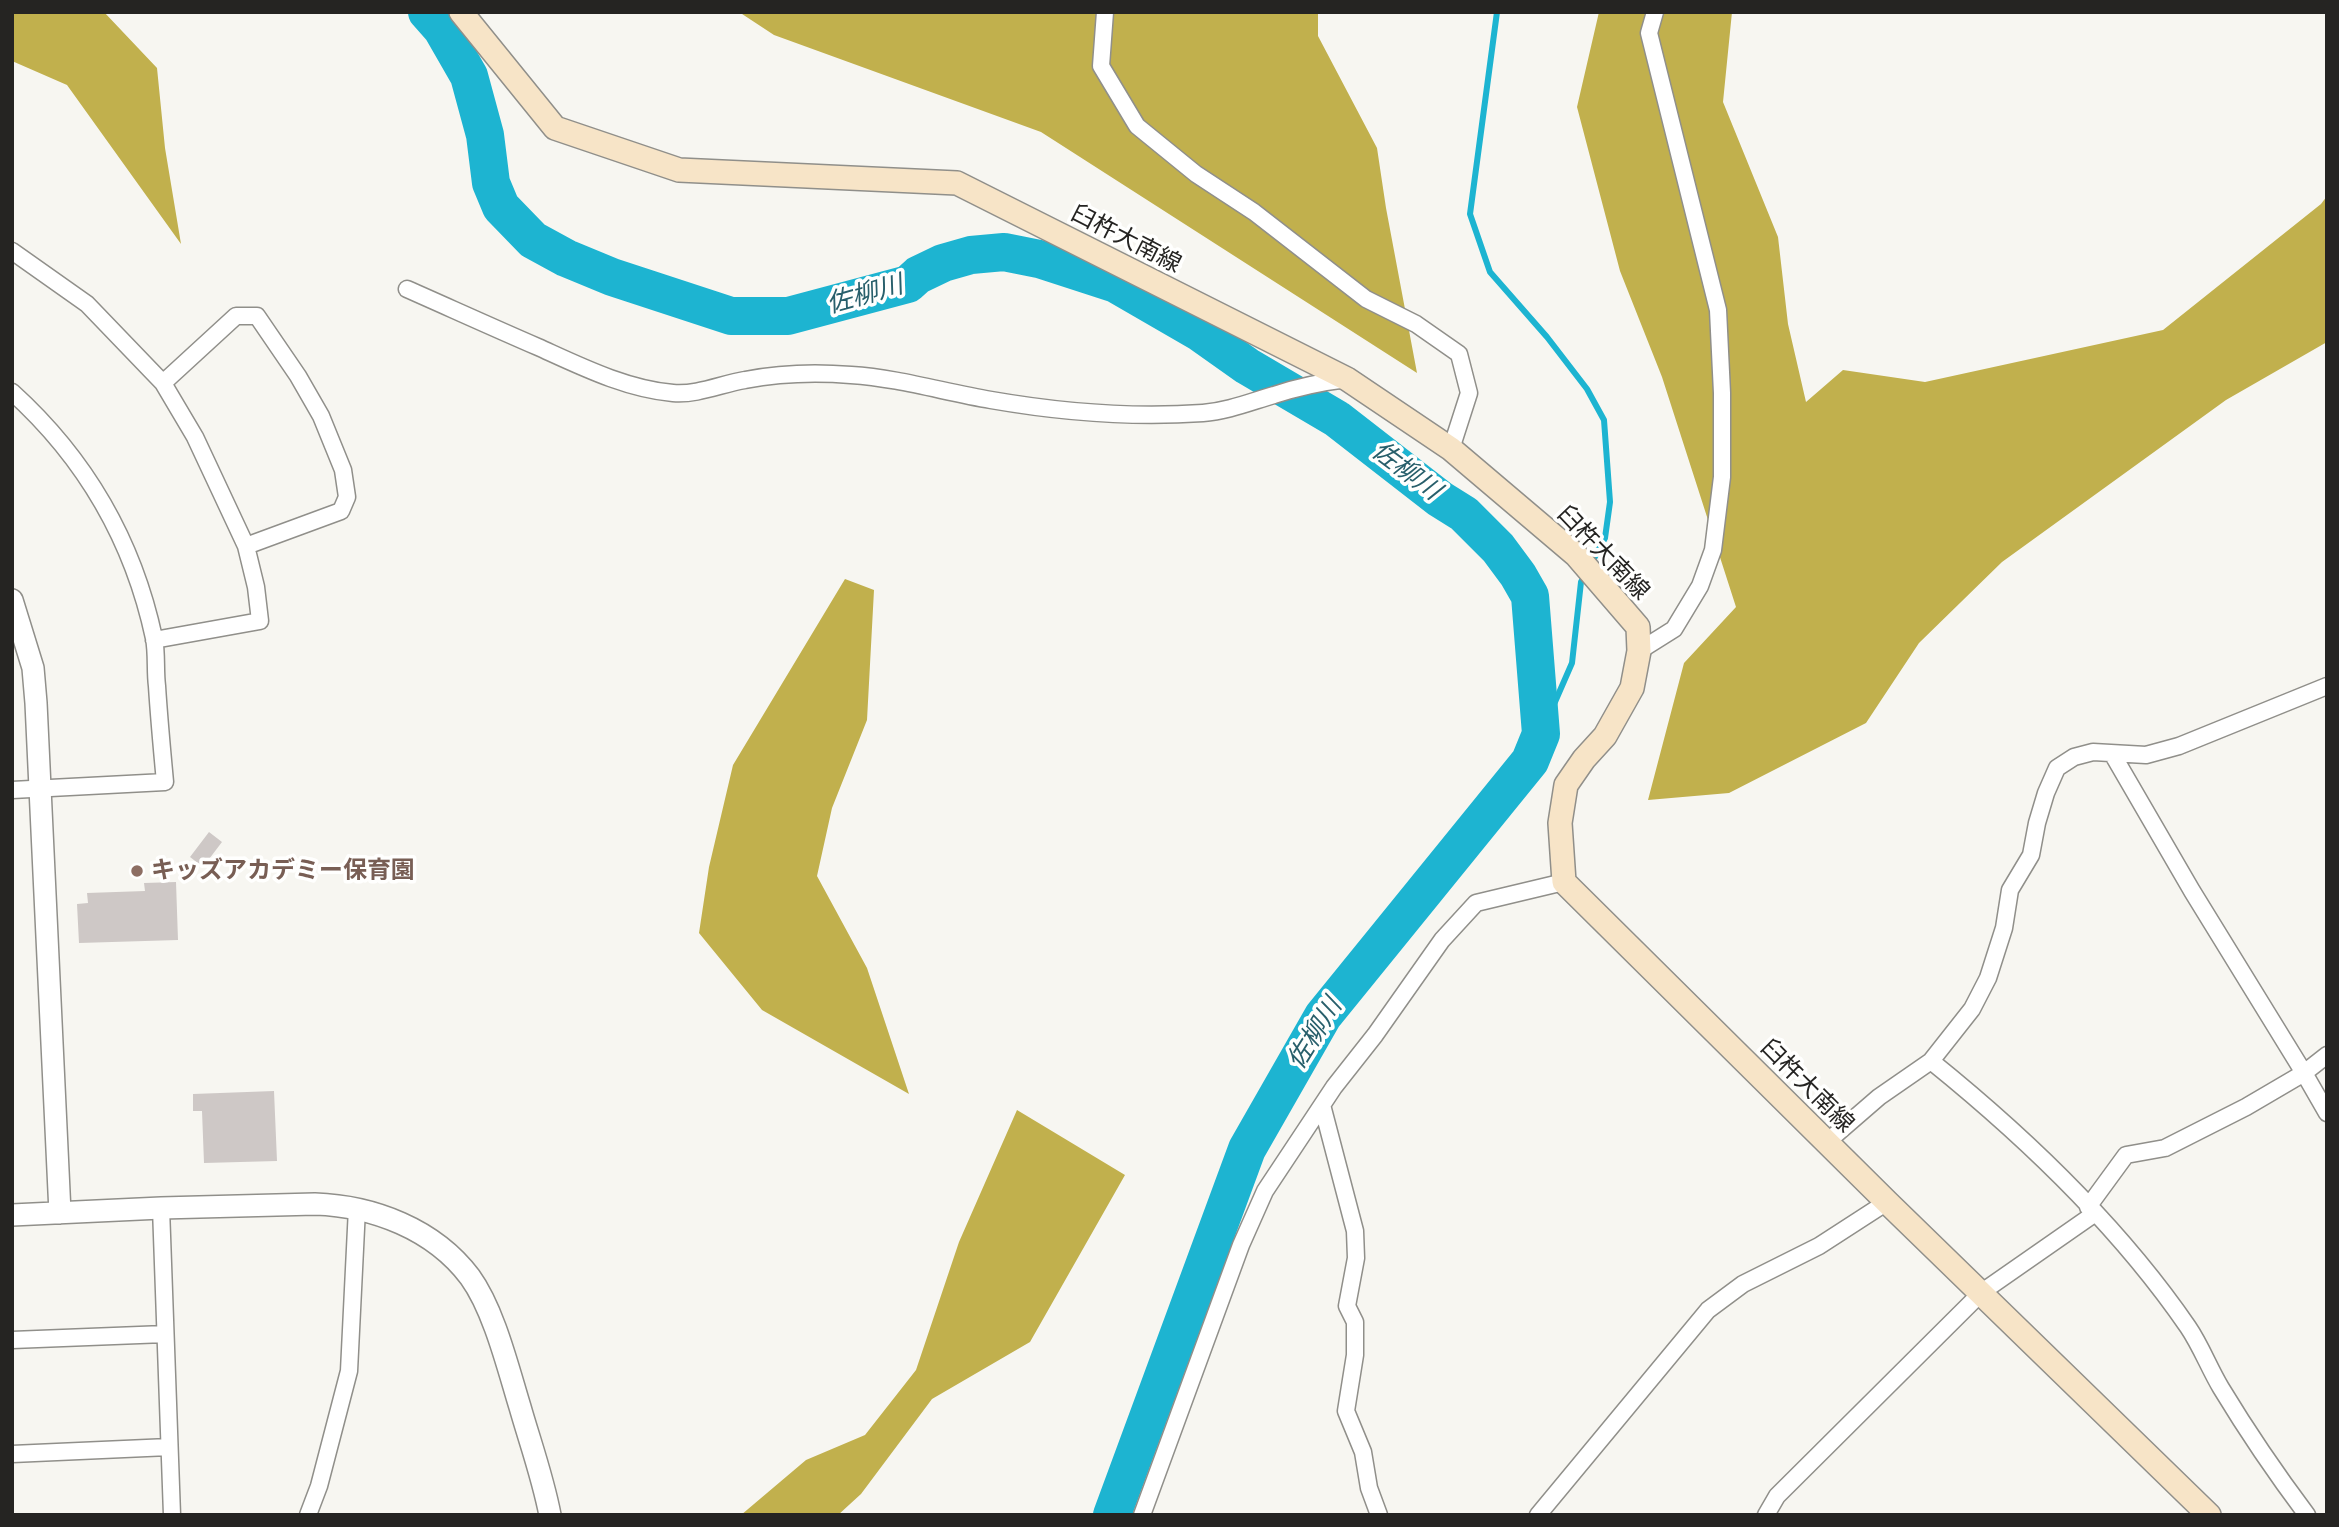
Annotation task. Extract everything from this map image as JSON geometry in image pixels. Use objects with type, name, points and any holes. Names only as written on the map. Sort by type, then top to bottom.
[{"type":"main road","name":"臼杵大南線","points":[[461,12],[555,128],[679,170],[957,183],[1346,379],[1451,449],[1576,555],[1638,627],[1639,651],[1632,688],[1605,736],[1584,759],[1566,785],[1560,823],[1564,883],[2209,1515]]},
{"type":"street","points":[[1105,12],[1101,66],[1137,126],[1196,174],[1254,212],[1366,299],[1416,324],[1459,354],[1469,393],[1451,449]]},
{"type":"street","points":[[1639,651],[1674,629],[1700,586],[1713,550],[1723,477],[1718,310],[1649,33],[1655,12]]},
{"type":"street","points":[[12,251],[87,304],[163,383],[195,437],[246,546],[257,587],[260,621],[154,640]]},
{"type":"street","points":[[407,289],[579,365],[628,384],[674,393],[711,390],[741,380],[780,373],[827,373],[880,377],[1006,402],[1071,411],[1143,415],[1205,413],[1238,408],[1319,382],[1346,379]]},
{"type":"street","points":[[163,383],[236,316],[257,316],[298,376],[321,416],[343,470],[347,497],[341,511],[246,546]]},
{"type":"street","points":[[12,392],[52,431],[83,471],[112,516],[128,553],[154,640],[165,782],[12,790]]},
{"type":"street","points":[[12,600],[33,668],[60,1213]]},
{"type":"street","points":[[1827,1142],[1879,1097],[1931,1061],[1972,1009],[1988,978],[2004,928],[2010,890],[2031,855],[2037,823],[2057,768],[2074,757],[2092,752],[2146,755],[2179,747],[2327,686]]},
{"type":"street","points":[[2113,755],[2327,1113]]},
{"type":"street","points":[[1142,1515],[1255,1213],[1265,1191],[1322,1105],[1442,940],[1476,904],[1564,883]]},
{"type":"street","points":[[1766,1515],[1777,1496],[1982,1292],[2091,1210],[2126,1155],[2165,1148],[2246,1107],[2304,1073],[2327,1055]]},
{"type":"street","points":[[1931,1061],[1988,1107],[2091,1210],[2146,1271],[2189,1329],[2221,1388],[2307,1515]]},
{"type":"street","points":[[1322,1105],[1355,1231],[1356,1258],[1347,1306],[1355,1322],[1354,1355],[1346,1411],[1363,1452],[1369,1488],[1379,1515]]},
{"type":"street","points":[[1538,1515],[1708,1310],[1743,1284],[1819,1246],[1887,1202]]},
{"type":"street","points":[[12,1215],[315,1204],[375,1212],[412,1228],[444,1251],[470,1278],[485,1306],[505,1356],[551,1515]]},
{"type":"street","points":[[161,1208],[172,1515]]},
{"type":"street","points":[[308,1515],[319,1486],[349,1371],[357,1208]]},
{"type":"street","points":[[12,1340],[165,1334]]},
{"type":"street","points":[[12,1454],[169,1447]]},
{"type":"shaded area","points":[[12,12],[104,12],[157,68],[165,148],[181,244],[67,85],[12,61]]},
{"type":"shaded area","points":[[739,12],[1318,12],[1318,36],[1377,148],[1417,373],[1041,132],[774,35]]},
{"type":"shaded area","points":[[1599,12],[1732,12],[1723,102],[1778,237],[1788,324],[1806,402],[1843,370],[1925,382],[2163,330],[2321,204],[2327,196],[2327,342],[2226,400],[2002,562],[1919,643],[1866,723],[1729,793],[1648,800],[1684,663],[1736,607],[1662,377],[1620,271],[1577,107]]},
{"type":"shaded area","points":[[845,579],[874,590],[867,720],[832,808],[817,876],[867,968],[909,1094],[762,1010],[699,933],[709,867],[733,765]]},
{"type":"shaded area","points":[[1017,1110],[1125,1175],[1030,1342],[932,1399],[861,1494],[838,1515],[741,1515],[806,1460],[865,1435],[916,1370],[959,1242]]},
{"type":"building","points":[[209,832],[222,842],[203,867],[190,857]]},
{"type":"building","points":[[176,882],[178,940],[79,943],[77,904],[88,903],[87,893],[145,891],[144,883]]},
{"type":"building","points":[[274,1091],[277,1161],[204,1163],[202,1111],[193,1111],[193,1094]]},
{"type":"waterway","name":"佐柳川","points":[[427,12],[442,29],[469,76],[485,135],[491,183],[501,207],[533,240],[566,258],[612,277],[731,316],[788,316],[908,284],[918,275],[943,263],[971,255],[1004,252],[1039,259],[1116,284],[1199,332],[1247,366],[1337,419],[1440,499],[1464,514],[1498,548],[1530,596],[1541,734],[1530,761],[1323,1016],[1247,1149],[1112,1515]]},
{"type":"waterway","points":[[1497,12],[1470,214],[1490,272],[1547,337],[1587,389],[1604,420],[1610,502],[1605,538],[1591,564]]},
{"type":"waterway","points":[[1541,734],[1572,663],[1581,582],[1586,573]]},
{"type":"place","name":"キッズアカデミー保育園","points":[[137,871]]}]
